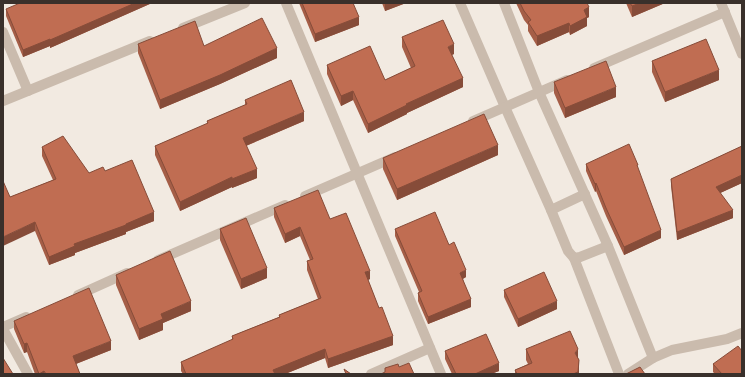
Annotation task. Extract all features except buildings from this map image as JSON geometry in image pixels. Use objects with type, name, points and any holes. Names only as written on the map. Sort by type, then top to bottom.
[{"type":"street","points":[[172,32],[245,3]]},
{"type":"street","points":[[286,3],[441,374]]},
{"type":"street","points":[[460,3],[568,251],[574,258],[619,374]]},
{"type":"street","points":[[504,3],[539,92],[608,246],[653,358]]},
{"type":"street","points":[[463,126],[579,75],[723,7],[742,54]]},
{"type":"street","points":[[3,32],[28,91]]},
{"type":"street","points":[[3,101],[158,38]]},
{"type":"street","points":[[148,264],[407,151]]},
{"type":"street","points":[[551,210],[585,194]]},
{"type":"street","points":[[574,258],[608,246]]},
{"type":"street","points":[[68,299],[133,271]]},
{"type":"street","points":[[28,374],[3,328],[32,314]]},
{"type":"street","points":[[628,374],[653,358],[672,350],[728,339],[742,333]]},
{"type":"street","points":[[371,374],[430,348]]}]
